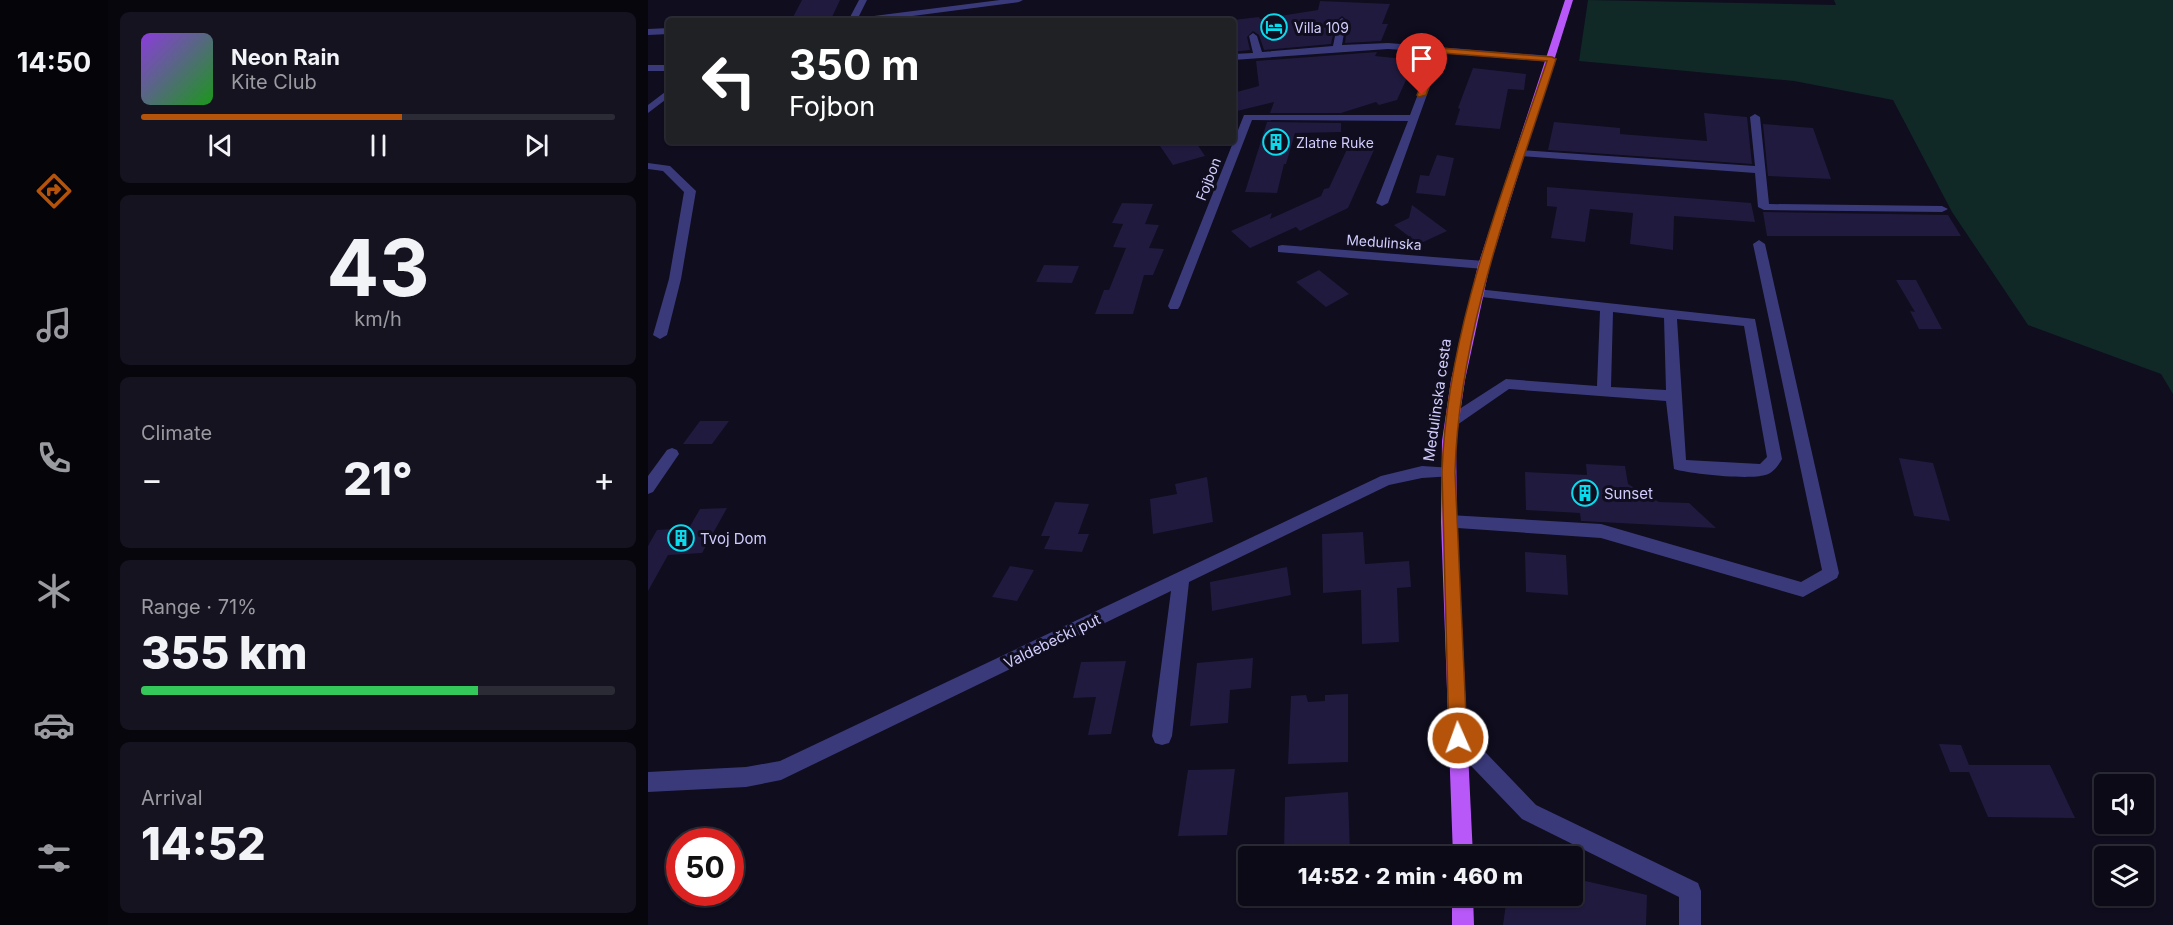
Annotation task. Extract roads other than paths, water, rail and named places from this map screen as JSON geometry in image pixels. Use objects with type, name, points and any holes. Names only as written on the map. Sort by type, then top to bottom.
[{"type":"main road","name":"Medulinska cesta","points":[[1462,846],[1449,522],[1448,472],[1452,421],[1458,380],[1484,265],[1522,153],[1569,0]]},
{"type":"main road","points":[[1463,906],[1463,925]]},
{"type":"street","points":[[854,18],[863,0]]},
{"type":"street","points":[[874,18],[1019,0]]},
{"type":"street","points":[[937,9],[937,18]]},
{"type":"street","points":[[1337,48],[1342,21]]},
{"type":"street","points":[[648,32],[666,31]]},
{"type":"street","points":[[1253,36],[1258,53]]},
{"type":"street","points":[[1236,57],[1258,53],[1388,46],[1552,59]]},
{"type":"street","points":[[1382,202],[1439,50]]},
{"type":"street","points":[[648,68],[666,68]]},
{"type":"street","points":[[648,110],[666,95]]},
{"type":"street","name":"Fojbon","points":[[1174,306],[1248,117],[1413,118]]},
{"type":"street","points":[[1755,117],[1764,207],[1942,209]]},
{"type":"street","points":[[1522,153],[1760,170]]},
{"type":"street","points":[[648,166],[666,168],[690,190],[675,279],[660,335]]},
{"type":"street","points":[[1449,522],[1601,531],[1803,590],[1832,573],[1759,244]]},
{"type":"street","name":"Medulinska","points":[[1282,249],[1484,265]]},
{"type":"street","points":[[1477,293],[1750,322],[1775,459],[1764,470],[1679,465],[1673,396],[1670,314]]},
{"type":"street","points":[[1604,391],[1607,307]]},
{"type":"street","points":[[1452,421],[1506,384],[1673,396]]},
{"type":"street","points":[[648,488],[672,454]]},
{"type":"street","name":"Valdebečki put","points":[[648,782],[746,777],[781,770],[1386,480],[1422,472],[1448,472]]},
{"type":"street","points":[[1162,736],[1181,579]]},
{"type":"street","points":[[1458,738],[1529,812],[1690,891],[1690,925]]},
{"type":"place","name":"Villa 109","points":[[1274,27]]},
{"type":"place","name":"Zlatne Ruke","points":[[1276,142]]},
{"type":"place","name":"Sunset","points":[[1585,493]]},
{"type":"place","name":"Tvoj Dom","points":[[681,538]]}]
